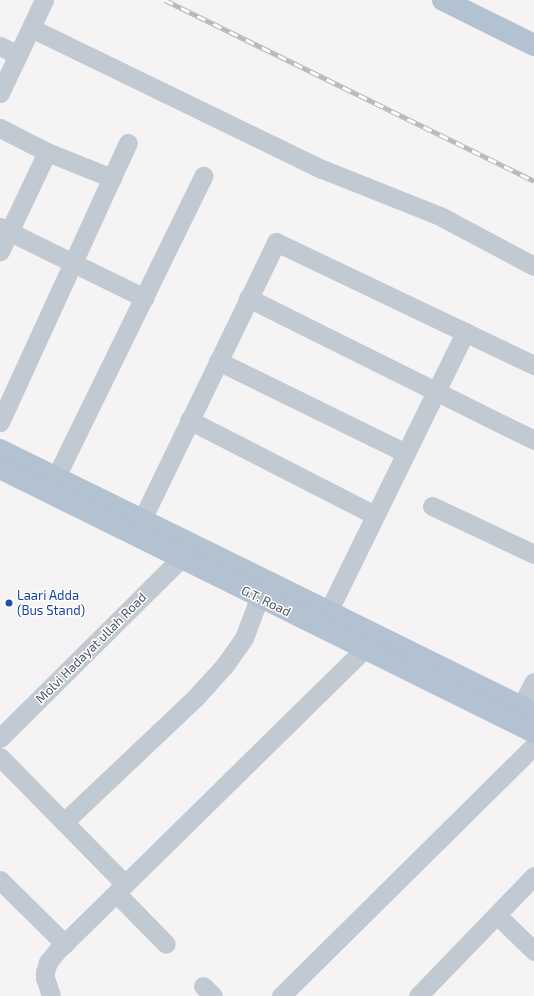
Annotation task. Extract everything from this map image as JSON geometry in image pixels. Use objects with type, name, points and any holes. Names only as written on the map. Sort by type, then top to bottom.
[{"type":"main road","points":[[443,0],[534,45]]},
{"type":"main road","name":"G.T. Road","points":[[0,450],[52,485],[138,527],[328,612],[528,710]]},
{"type":"main road","name":"G.T. Road","points":[[0,468],[52,485]]},
{"type":"main road","name":"G.T. Road","points":[[138,527],[182,558],[259,598],[365,648],[534,732]]},
{"type":"street","points":[[0,93],[44,0]]},
{"type":"street","points":[[31,28],[322,169],[440,216],[534,266]]},
{"type":"street","points":[[0,46],[18,55]]},
{"type":"street","points":[[0,128],[47,152],[112,178]]},
{"type":"street","points":[[0,422],[128,143]]},
{"type":"street","points":[[0,251],[5,229],[47,152]]},
{"type":"street","points":[[52,485],[203,176]]},
{"type":"street","points":[[5,229],[144,298]]},
{"type":"street","points":[[138,527],[274,243],[278,242],[534,365]]},
{"type":"street","points":[[248,298],[534,440]]},
{"type":"street","points":[[328,612],[465,332]]},
{"type":"street","points":[[218,361],[406,453]]},
{"type":"street","points":[[189,420],[375,515]]},
{"type":"street","points":[[432,506],[534,554]]},
{"type":"street","name":"Molvi Hadayat ullah Road","points":[[0,738],[182,558]]},
{"type":"street","points":[[64,822],[196,697],[225,665],[244,638],[259,598]]},
{"type":"street","points":[[51,996],[45,978],[48,962],[120,888],[365,648]]},
{"type":"street","points":[[528,710],[534,682]]},
{"type":"street","points":[[281,996],[534,746]]},
{"type":"street","points":[[0,757],[64,822],[166,944]]},
{"type":"street","points":[[418,996],[534,876]]},
{"type":"street","points":[[0,880],[65,944]]},
{"type":"street","points":[[497,914],[534,951]]},
{"type":"railway","points":[[165,0],[534,181]]},
{"type":"place","name":"Laari Adda (Bus Stand)","points":[[9,603]]}]
